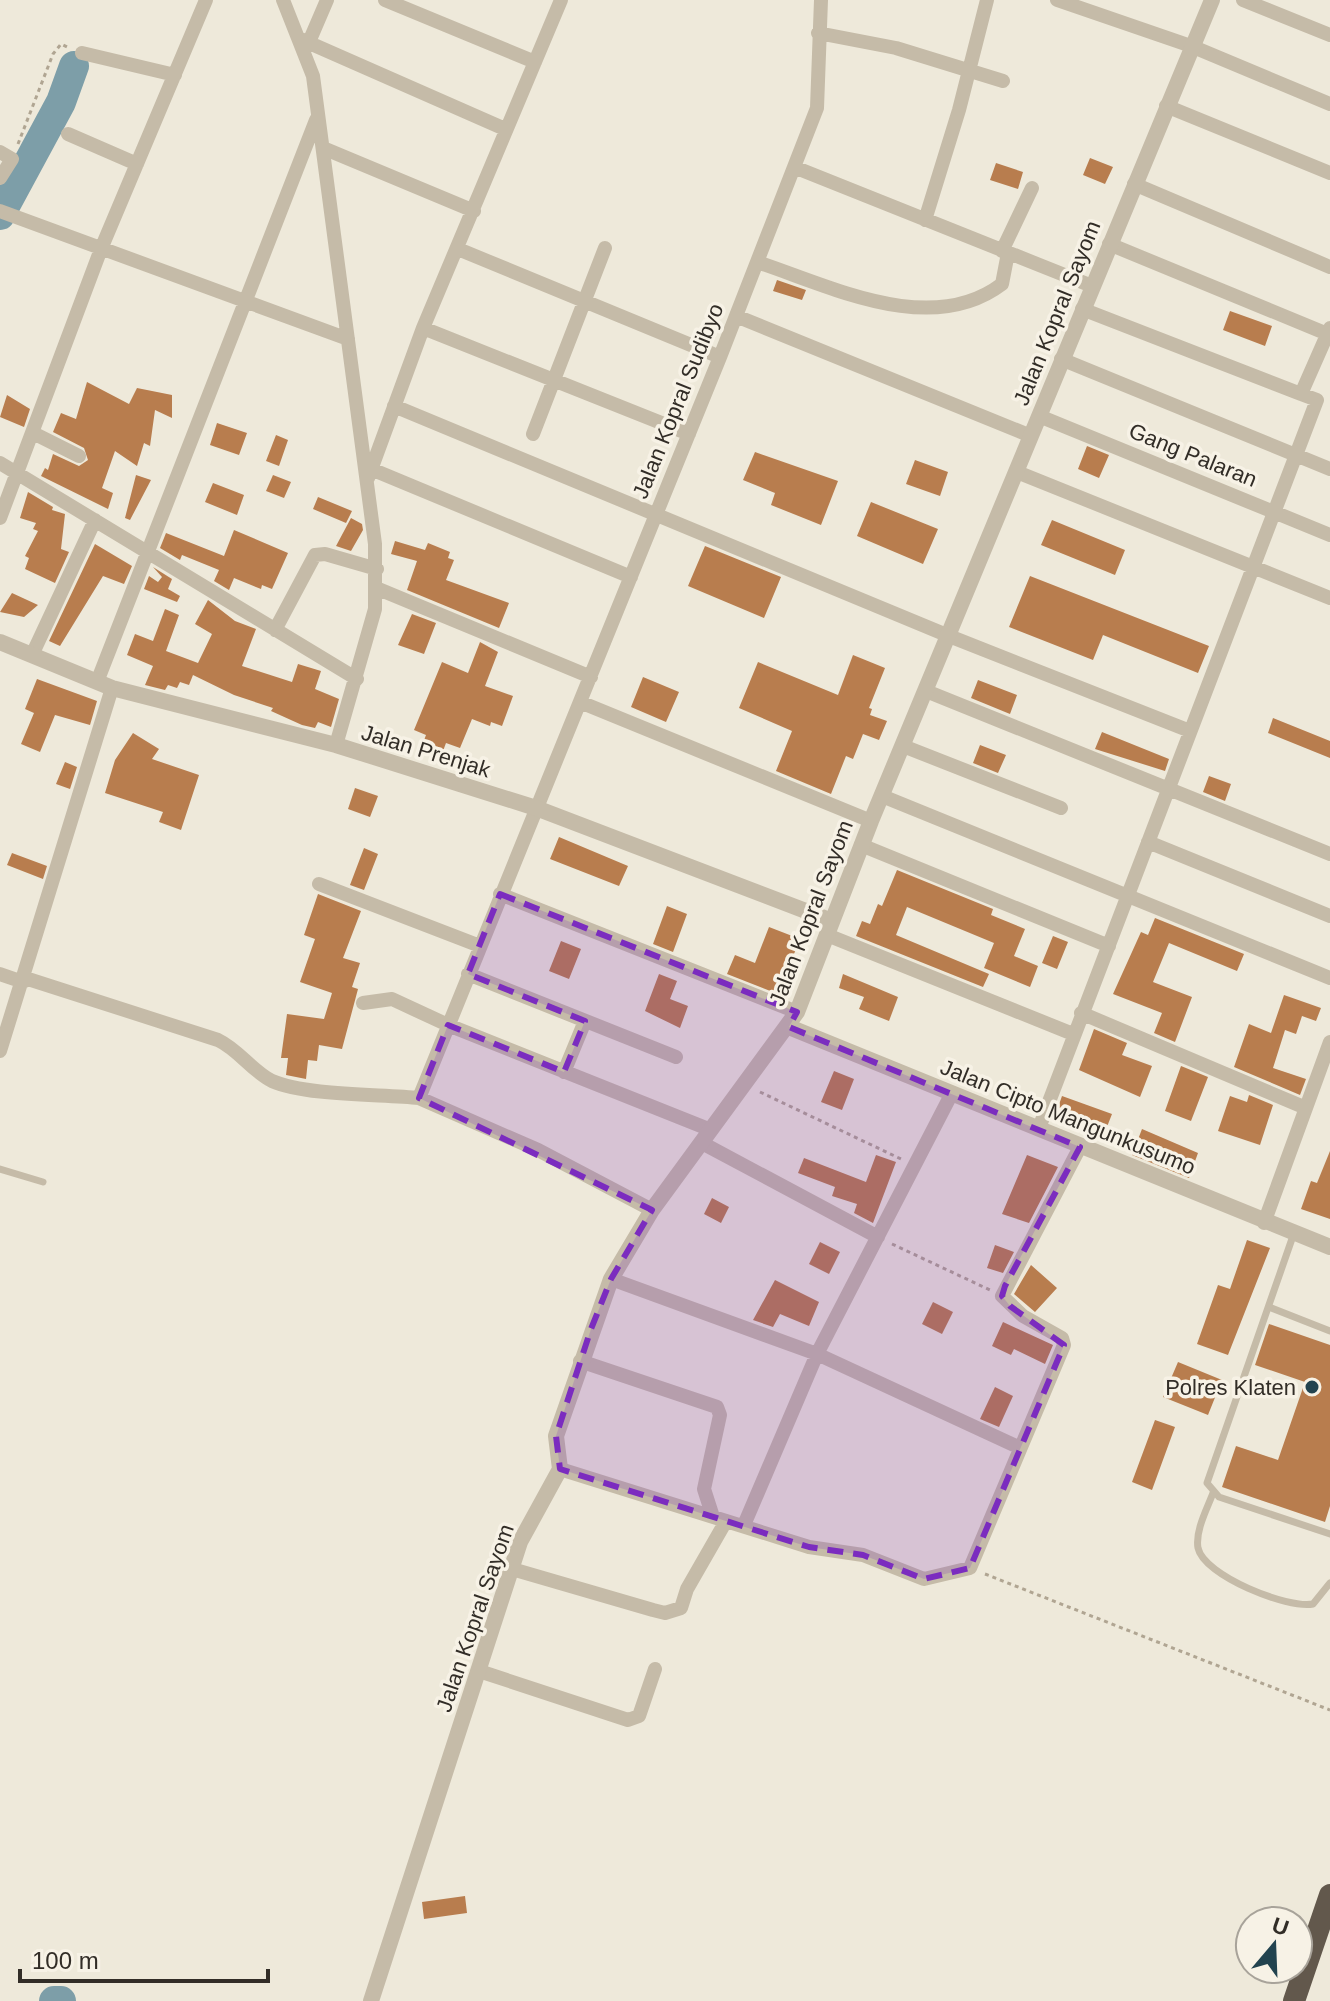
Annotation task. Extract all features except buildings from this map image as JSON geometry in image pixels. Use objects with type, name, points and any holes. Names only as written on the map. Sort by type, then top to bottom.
[{"type":"highway","points":[[1294,2001],[1330,1895]]},
{"type":"street","points":[[0,518],[101,249],[206,0]]},
{"type":"street","points":[[283,0],[303,40],[313,76],[369,475],[377,569],[376,588],[357,679],[336,745]]},
{"type":"street","points":[[303,40],[327,0]]},
{"type":"street","points":[[385,0],[535,62]]},
{"type":"street","points":[[369,475],[423,328],[561,0]]},
{"type":"street","name":"Jalan Kopral Sudibyo","points":[[419,1098],[657,515],[817,108],[821,0]]},
{"type":"street","points":[[925,220],[959,110],[987,0]]},
{"type":"street","points":[[1057,0],[1089,5],[1330,104]]},
{"type":"street","name":"Jalan Kopral Sayom","points":[[371,2001],[520,1542],[560,1469],[556,1436],[611,1279],[652,1210],[793,1020],[861,845],[1212,0]]},
{"type":"street","points":[[1243,0],[1330,35]]},
{"type":"street","points":[[818,33],[896,48],[1003,81]]},
{"type":"street","points":[[303,40],[505,129]]},
{"type":"street","points":[[82,53],[175,75]]},
{"type":"street","points":[[1166,106],[1330,173]]},
{"type":"street","points":[[0,1051],[24,980],[105,685],[147,554],[317,118]]},
{"type":"street","points":[[68,134],[137,164]]},
{"type":"street","points":[[323,148],[474,211]]},
{"type":"street","points":[[0,178],[6,156]]},
{"type":"street","points":[[794,167],[1092,286]]},
{"type":"street","points":[[1134,184],[1330,267]]},
{"type":"street","points":[[757,262],[857,295],[902,305],[940,308],[978,299],[1002,284],[1005,252],[1032,188]]},
{"type":"street","points":[[2,212],[245,304],[348,339]]},
{"type":"street","points":[[1109,244],[1329,333],[1301,394]]},
{"type":"street","points":[[533,434],[605,248]]},
{"type":"street","points":[[458,249],[720,357]]},
{"type":"street","points":[[1039,1128],[1297,455],[1324,402],[1082,309]]},
{"type":"street","points":[[736,316],[1031,436]]},
{"type":"street","points":[[423,328],[689,434]]},
{"type":"street","points":[[1061,359],[1330,469]]},
{"type":"street","points":[[394,406],[949,636],[1190,731]]},
{"type":"street","name":"Gang Palaran","points":[[1039,416],[1330,535]]},
{"type":"street","points":[[33,433],[79,456]]},
{"type":"street","points":[[0,463],[357,679]]},
{"type":"street","points":[[1017,472],[1330,598]]},
{"type":"street","points":[[369,475],[631,577]]},
{"type":"street","points":[[32,655],[95,520]]},
{"type":"street","points":[[275,630],[315,555],[377,569]]},
{"type":"street","points":[[376,588],[591,677]]},
{"type":"street","name":"Jalan Prenjak","points":[[0,642],[105,685],[336,745],[536,808],[830,928]]},
{"type":"street","points":[[926,691],[1330,854]]},
{"type":"street","points":[[580,702],[871,821]]},
{"type":"street","points":[[903,746],[1061,808]]},
{"type":"street","points":[[882,796],[1330,978]]},
{"type":"street","points":[[1148,842],[1330,916]]},
{"type":"street","points":[[861,845],[1109,946]]},
{"type":"street","points":[[319,884],[480,946]]},
{"type":"street","points":[[500,894],[793,1020]]},
{"type":"street","points":[[830,928],[1073,1034]]},
{"type":"street","points":[[0,974],[218,1040],[232,1047],[272,1081],[317,1089],[419,1098],[538,1150],[652,1210]]},
{"type":"street","points":[[468,974],[676,1057]]},
{"type":"street","points":[[363,1003],[392,999],[564,1072],[706,1137],[878,1237]]},
{"type":"street","points":[[1081,1013],[1306,1108]]},
{"type":"street","name":"Jalan Cipto Mangunkusumo","points":[[793,1020],[952,1093],[1264,1223],[1330,1247]]},
{"type":"street","points":[[564,1072],[585,1021]]},
{"type":"street","points":[[1264,1223],[1330,1042]]},
{"type":"street","points":[[744,1525],[817,1354],[952,1093]]},
{"type":"street","points":[[560,1469],[809,1547],[863,1555],[924,1579],[970,1568],[1064,1341],[1017,1311],[1002,1296],[1080,1147]]},
{"type":"street","points":[[611,1279],[817,1354],[1018,1447]]},
{"type":"street","points":[[580,1361],[717,1407],[720,1415],[704,1489],[719,1519]]},
{"type":"street","points":[[512,1569],[653,1610],[675,1612],[681,1608],[719,1519]]},
{"type":"street","points":[[479,1671],[628,1720],[639,1716],[655,1669]]},
{"type":"lane","points":[[0,1169],[43,1182]]},
{"type":"lane","points":[[1294,1233],[1208,1476],[1209,1489],[1330,1534]]},
{"type":"lane","points":[[1269,1307],[1330,1331]]},
{"type":"lane","points":[[1213,1493],[1198,1546],[1202,1557],[1212,1568],[1274,1600],[1300,1607],[1313,1604],[1330,1583]]},
{"type":"path","points":[[6,156],[56,47],[61,44],[82,53]]},
{"type":"path","points":[[746,1085],[915,1166]]},
{"type":"path","points":[[878,1237],[1002,1296]]},
{"type":"path","points":[[970,1568],[1330,1710]]},
{"type":"highlighted area","points":[[500,894],[797,1012],[789,1027],[1080,1147],[1002,1296],[1010,1306],[1064,1345],[970,1568],[924,1579],[863,1555],[809,1547],[560,1469],[556,1436],[591,1329],[611,1279],[652,1210],[419,1098],[448,1025],[564,1072],[585,1021],[468,974]]},
{"type":"waterway","points":[[0,215],[61,102],[74,66]]},
{"type":"waterway","points":[[54,2001],[61,2001]]},
{"type":"place","name":"Polres Klaten","points":[[1312,1387]]}]
